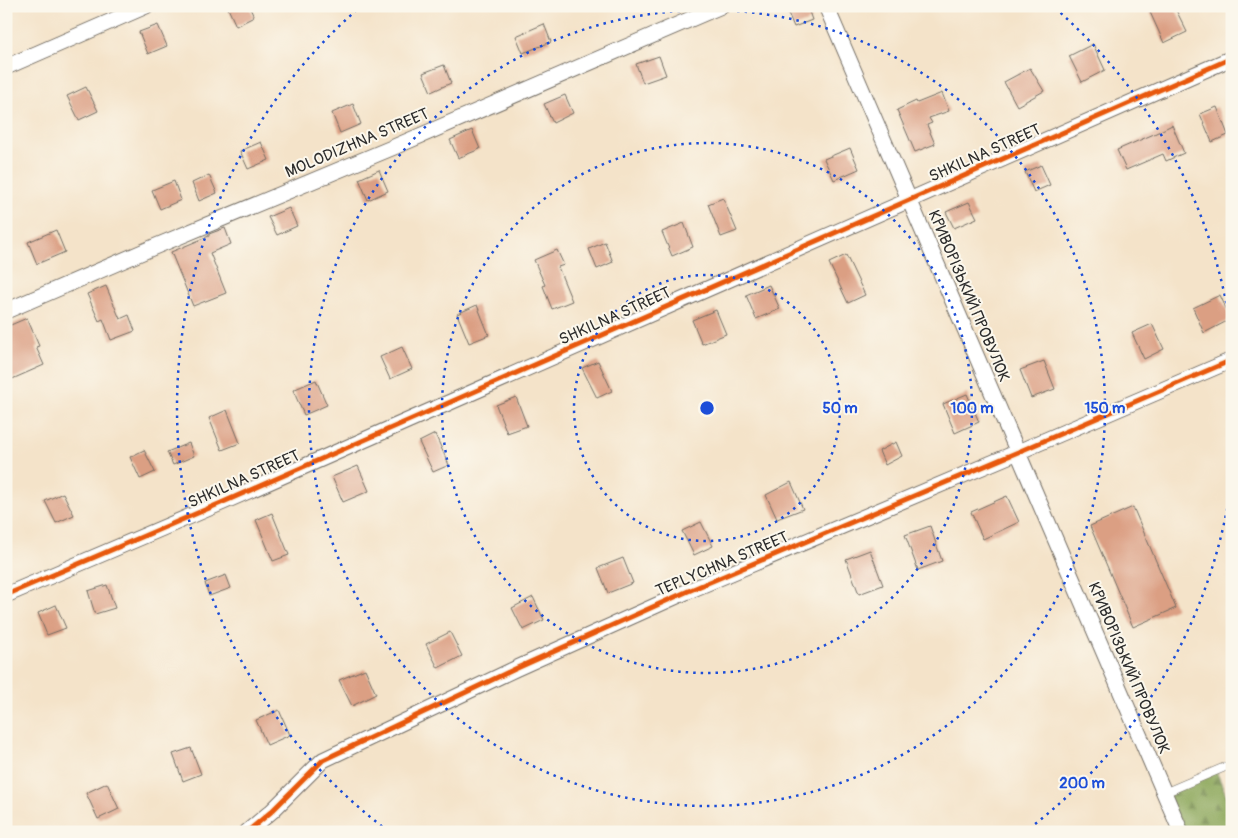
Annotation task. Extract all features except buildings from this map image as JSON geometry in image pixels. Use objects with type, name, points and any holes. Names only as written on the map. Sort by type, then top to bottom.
[{"type":"street","points":[[6,67],[146,6]]},
{"type":"street","name":"MOLODIZHNA STREET","points":[[6,311],[154,247],[412,140],[721,6]]},
{"type":"street","name":"КРИВОРІЗЬКИЙ ПРОВУЛОК","points":[[826,6],[1181,832]]},
{"type":"street","name":"SHKILNA STREET","points":[[6,595],[239,495],[1232,58]]},
{"type":"street","name":"TEPLYCHNA STREET","points":[[247,832],[272,811],[323,760],[515,669],[686,592],[1232,360]]},
{"type":"lane","points":[[1164,793],[1232,764]]},
{"type":"green space","points":[[1216,771],[1230,804],[1232,803],[1232,832],[1181,832],[1164,793]]},
{"type":"cycle path","points":[[6,595],[221,503],[1232,58]]},
{"type":"cycle path","points":[[247,832],[272,811],[323,760],[515,669],[686,592],[1232,360]]}]
